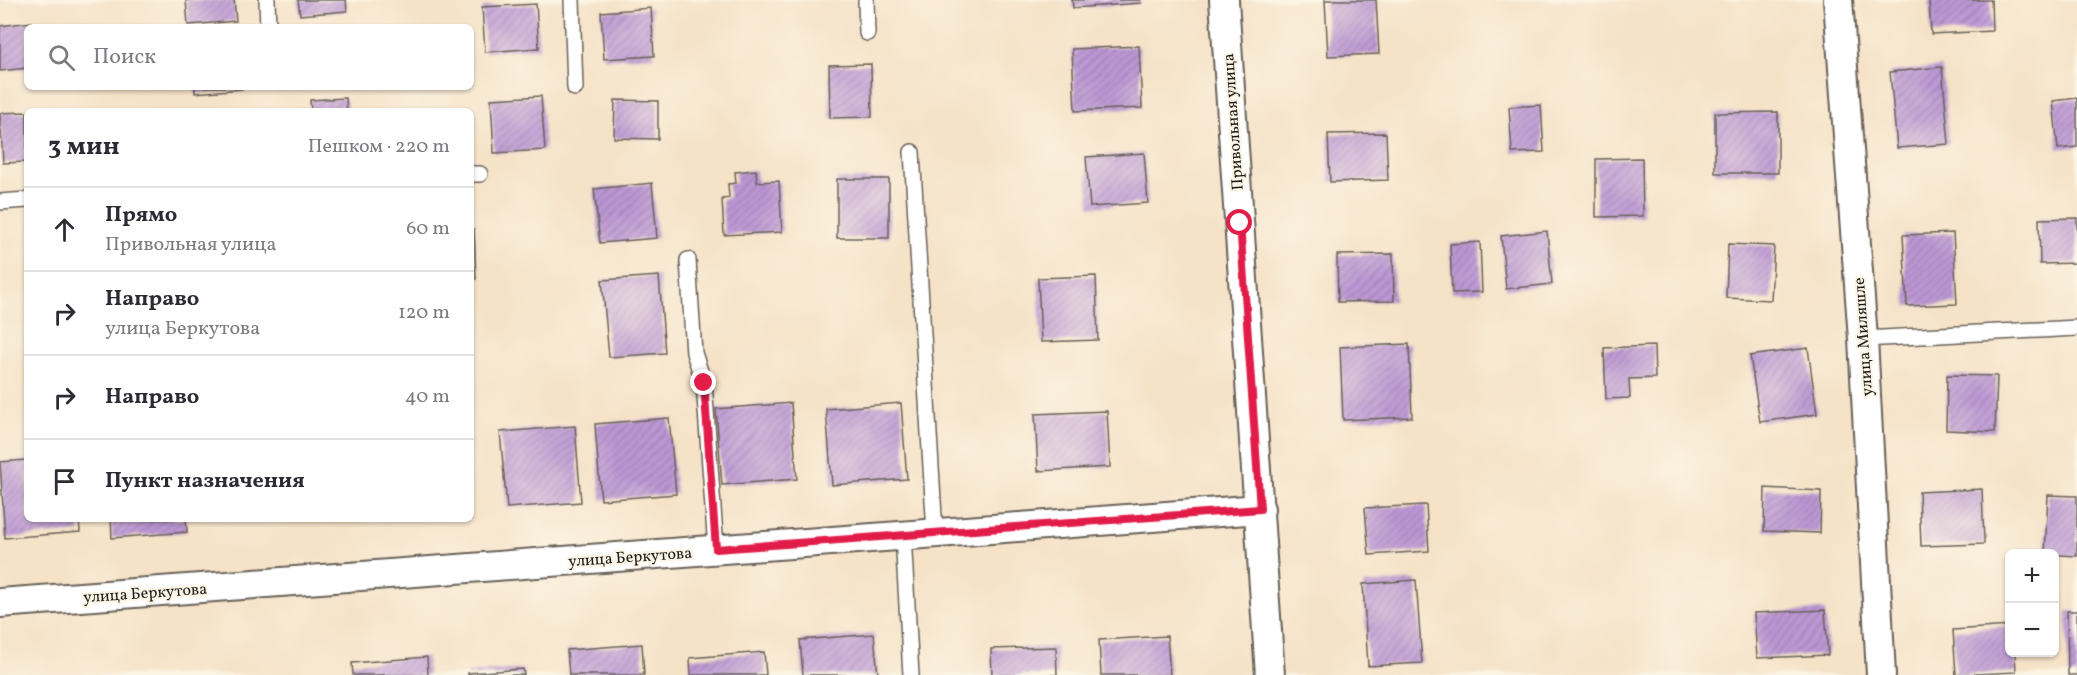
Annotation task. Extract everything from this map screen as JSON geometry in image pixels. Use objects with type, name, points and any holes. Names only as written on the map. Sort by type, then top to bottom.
[{"type":"street","name":"Привольная улица","points":[[1224,0],[1270,675]]},
{"type":"street","name":"улица Миляшле","points":[[1838,0],[1863,339],[1881,675]]},
{"type":"street","name":"улица Беркутова","points":[[0,603],[1260,509]]},
{"type":"lane","points":[[267,0],[268,24]]},
{"type":"lane","points":[[572,0],[575,88]]},
{"type":"lane","points":[[866,0],[867,33]]},
{"type":"lane","points":[[912,152],[934,533]]},
{"type":"lane","points":[[0,202],[24,200]]},
{"type":"lane","points":[[688,260],[694,353],[704,383],[716,549]]},
{"type":"lane","points":[[1863,339],[2077,328]]},
{"type":"lane","points":[[903,536],[911,675]]},
{"type":"building","points":[[186,0],[234,0],[236,21],[188,24]]},
{"type":"building","points":[[298,0],[346,0],[347,11],[300,15]]},
{"type":"building","points":[[1072,0],[1140,0],[1141,3],[1073,8]]},
{"type":"building","points":[[1325,0],[1376,0],[1379,54],[1328,56]]},
{"type":"building","points":[[1929,0],[1991,0],[1992,31],[1931,34]]},
{"type":"building","points":[[536,4],[539,48],[485,52],[482,7]]},
{"type":"building","points":[[651,8],[654,56],[604,59],[601,12]]},
{"type":"building","points":[[32,22],[32,24],[24,24],[24,68],[0,71],[0,26]]},
{"type":"building","points":[[1139,46],[1142,108],[1075,111],[1072,49]]},
{"type":"building","points":[[871,64],[872,117],[830,118],[829,65]]},
{"type":"building","points":[[1942,67],[1949,144],[1897,148],[1890,72]]},
{"type":"building","points":[[195,90],[230,90],[195,93]]},
{"type":"building","points":[[541,96],[545,150],[494,153],[491,99]]},
{"type":"building","points":[[346,98],[347,108],[311,108],[310,100]]},
{"type":"building","points":[[2077,98],[2077,147],[2058,149],[2053,101]]},
{"type":"building","points":[[615,100],[658,101],[658,139],[614,138]]},
{"type":"building","points":[[1541,105],[1544,152],[1512,153],[1509,107]]},
{"type":"building","points":[[24,112],[24,162],[3,163],[0,113]]},
{"type":"building","points":[[1778,112],[1778,173],[1715,173],[1715,113]]},
{"type":"building","points":[[1386,133],[1388,180],[1330,182],[1328,134]]},
{"type":"building","points":[[1144,153],[1148,203],[1090,207],[1086,157]]},
{"type":"building","points":[[1642,158],[1643,216],[1596,217],[1596,159]]},
{"type":"building","points":[[756,170],[757,182],[779,181],[782,232],[724,235],[722,199],[729,198],[728,184],[736,183],[735,172]]},
{"type":"building","points":[[837,179],[889,179],[889,238],[837,238]]},
{"type":"building","points":[[652,183],[657,238],[600,243],[594,189]]},
{"type":"building","points":[[2077,218],[2077,263],[2040,264],[2039,219]]},
{"type":"building","points":[[474,229],[476,279],[474,279]]},
{"type":"building","points":[[1547,231],[1552,284],[1506,289],[1501,236]]},
{"type":"building","points":[[1953,233],[1957,304],[1907,306],[1903,235]]},
{"type":"building","points":[[1480,242],[1482,292],[1452,293],[1450,244]]},
{"type":"building","points":[[1728,244],[1774,246],[1771,300],[1726,298]]},
{"type":"building","points":[[1393,254],[1394,301],[1338,302],[1337,255]]},
{"type":"building","points":[[659,276],[665,353],[609,357],[602,280]]},
{"type":"building","points":[[1096,276],[1098,340],[1041,342],[1038,278]]},
{"type":"building","points":[[1409,344],[1412,417],[1343,420],[1340,347]]},
{"type":"building","points":[[1654,346],[1655,378],[1629,379],[1630,398],[1606,399],[1604,348]]},
{"type":"building","points":[[1808,348],[1817,414],[1760,422],[1750,356]]},
{"type":"building","points":[[1947,375],[1997,376],[1995,432],[1946,430]]},
{"type":"building","points":[[791,403],[797,479],[722,485],[716,409]]},
{"type":"building","points":[[901,403],[907,479],[832,485],[826,409]]},
{"type":"building","points":[[1107,411],[1110,467],[1038,471],[1035,414]]},
{"type":"building","points":[[669,418],[676,494],[601,500],[595,424]]},
{"type":"building","points":[[575,426],[581,502],[507,508],[500,432]]},
{"type":"building","points":[[24,460],[24,522],[79,522],[80,532],[5,538],[0,462]]},
{"type":"building","points":[[1765,488],[1821,491],[1820,533],[1764,531]]},
{"type":"building","points":[[1982,489],[1984,544],[1921,546],[1919,492]]},
{"type":"building","points":[[2048,495],[2077,496],[2077,556],[2059,555],[2059,549],[2045,549]]},
{"type":"building","points":[[1426,505],[1429,551],[1369,555],[1365,508]]},
{"type":"building","points":[[111,522],[186,522],[187,532],[112,538]]},
{"type":"building","points":[[1416,580],[1422,663],[1368,666],[1363,584]]},
{"type":"building","points":[[1825,610],[1828,655],[1757,658],[1754,613]]},
{"type":"building","points":[[2067,611],[2077,611],[2077,675],[2068,675]]},
{"type":"building","points":[[2005,626],[2005,657],[2015,657],[2016,672],[1956,675],[1953,630]]},
{"type":"building","points":[[874,634],[878,675],[803,675],[800,640]]},
{"type":"building","points":[[1167,636],[1170,675],[1101,675],[1099,640]]},
{"type":"building","points":[[642,644],[644,675],[569,675],[567,650]]},
{"type":"building","points":[[1056,647],[1057,675],[992,675],[991,649]]},
{"type":"building","points":[[764,652],[766,675],[691,675],[690,658]]},
{"type":"building","points":[[427,657],[428,675],[353,675],[352,663]]},
{"type":"building","points":[[523,669],[524,675],[468,675],[468,673]]},
{"type":"route","points":[[704,383],[716,549],[1260,509],[1240,223]]}]
